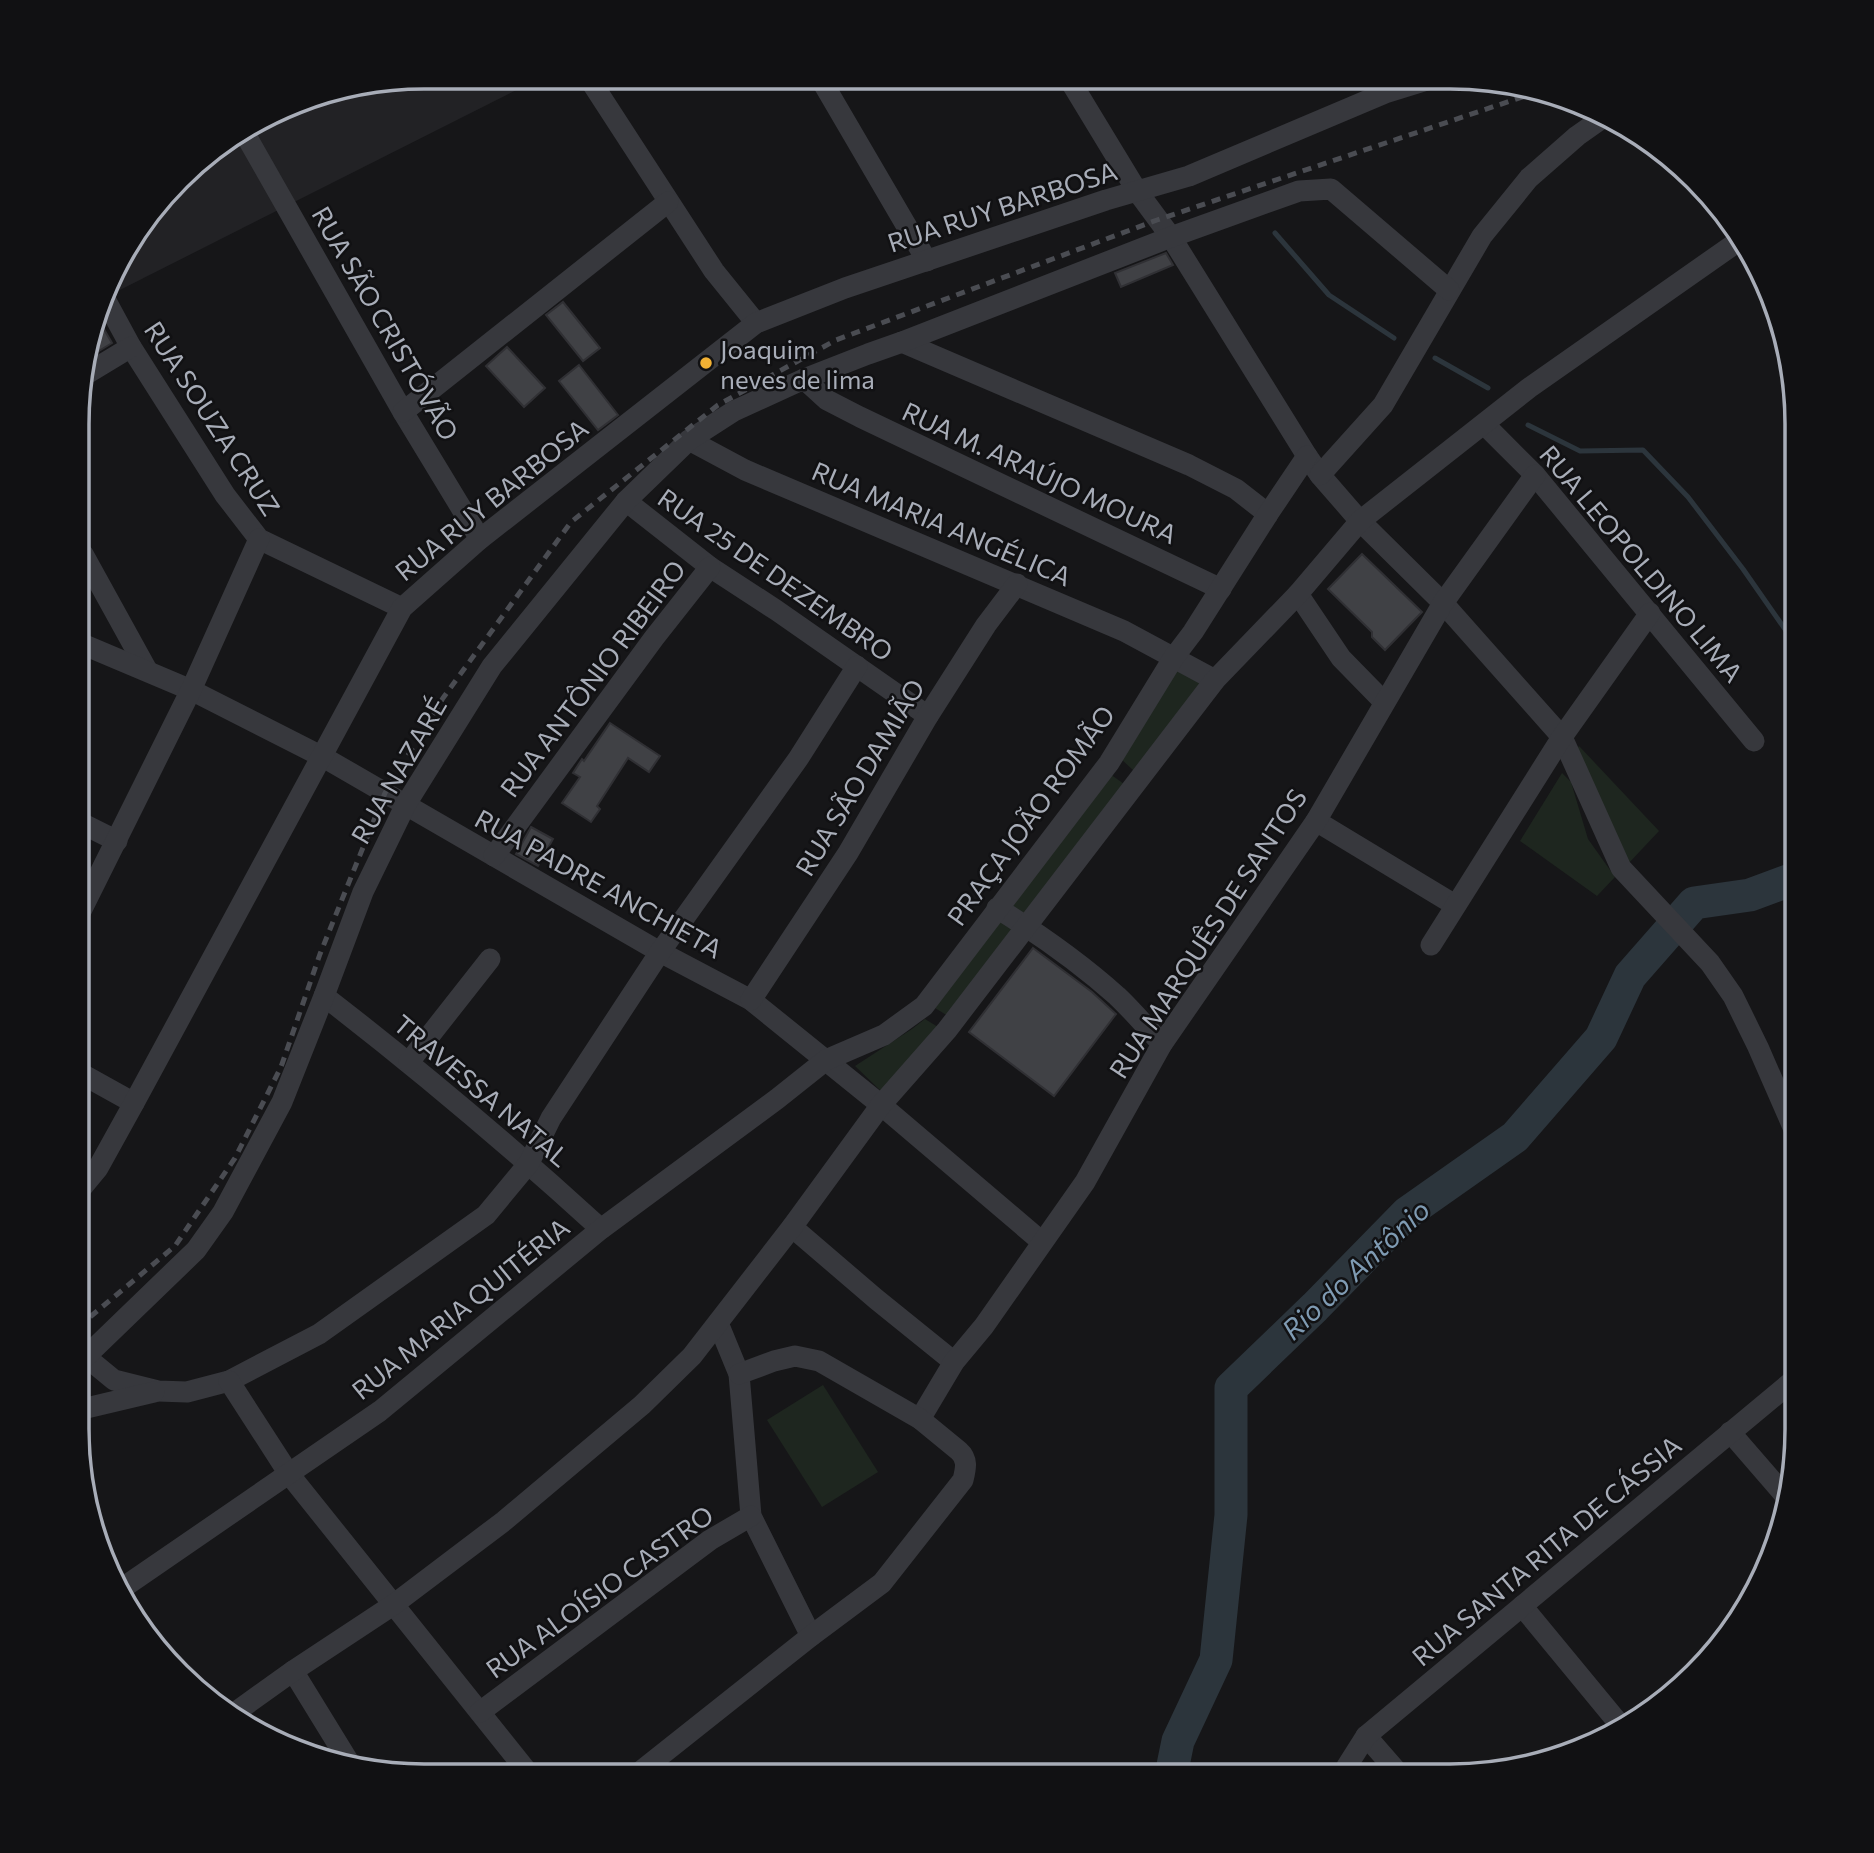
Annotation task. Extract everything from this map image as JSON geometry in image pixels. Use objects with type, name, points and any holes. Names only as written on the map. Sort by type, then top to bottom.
[{"type":"street","points":[[595,89],[714,271],[756,323]]},
{"type":"street","points":[[826,89],[926,261]]},
{"type":"street","points":[[1075,89],[1137,191],[1171,237],[1320,475],[1360,521],[1443,603],[1562,737],[1621,868],[1710,963],[1733,996],[1785,1109]]},
{"type":"street","name":"RUA RUY BARBOSA","points":[[89,1179],[98,1168],[134,1103],[402,608],[480,540],[756,323],[845,288],[1189,176],[1376,89]]},
{"type":"street","points":[[1320,475],[1383,405],[1482,236],[1529,178],[1596,123]]},
{"type":"street","name":"RUA SÃO CRISTÓVÃO","points":[[248,140],[403,412],[480,540]]},
{"type":"street","name":"RUA NAZARÉ","points":[[89,1354],[196,1250],[223,1212],[282,1102],[363,892],[406,804],[492,666],[626,501],[689,440],[734,411],[804,379],[1171,237],[1299,191],[1331,189],[1449,290]]},
{"type":"street","points":[[403,412],[668,202]]},
{"type":"street","points":[[241,1709],[393,1605],[504,1521],[642,1405],[692,1356],[792,1227],[881,1105],[947,1030],[1215,680],[1298,594],[1360,521],[1529,388],[1733,245]]},
{"type":"street","name":"RUA SOUZA CRUZ","points":[[110,308],[131,347],[225,495],[259,540],[402,608]]},
{"type":"street","points":[[902,342],[1189,465],[1236,489],[1268,514]]},
{"type":"street","points":[[94,369],[131,347]]},
{"type":"street","name":"RUA M. ARAÚJO MOURA","points":[[804,379],[827,400],[860,417],[1221,589]]},
{"type":"street","name":"RUA LEOPOLDINO LIMA","points":[[1485,424],[1535,475],[1754,741]]},
{"type":"street","name":"RUA MARIA ANGÉLICA","points":[[689,440],[746,470],[1124,631],[1215,680]]},
{"type":"street","name":"PRAÇA JOÃO ROMÃO","points":[[827,1060],[884,1035],[924,1006],[1109,763],[1174,657],[1307,456]]},
{"type":"street","name":"RUA MARQUÊS DE SANTOS","points":[[920,1419],[954,1362],[984,1326],[1085,1182],[1162,1044],[1316,821],[1443,603],[1535,475]]},
{"type":"street","name":"RUA 25 DE DEZEMBRO","points":[[626,501],[710,566],[928,716]]},
{"type":"street","points":[[89,895],[191,690],[259,540]]},
{"type":"street","points":[[89,565],[147,670]]},
{"type":"street","name":"RUA ANTÔNIO RIBEIRO","points":[[494,856],[710,566]]},
{"type":"street","name":"RUA SÃO DAMIÃO","points":[[751,1000],[848,853],[928,716],[986,625],[1017,584]]},
{"type":"street","points":[[1298,594],[1341,658],[1384,702]]},
{"type":"street","points":[[1431,945],[1562,737],[1650,613]]},
{"type":"street","name":"RUA PADRE ANCHIETA","points":[[89,646],[191,690],[323,757],[660,952],[751,1000],[827,1060],[1042,1242]]},
{"type":"street","points":[[89,1365],[114,1380],[158,1391],[187,1392],[229,1381],[319,1334],[486,1215],[529,1163],[551,1118],[660,952],[798,759],[857,666]]},
{"type":"street","points":[[1109,763],[1133,785]]},
{"type":"street","points":[[1316,821],[1455,905]]},
{"type":"street","points":[[89,826],[117,841]]},
{"type":"street","points":[[997,908],[1027,926],[1119,997],[1162,1044]]},
{"type":"street","points":[[409,1062],[490,959]]},
{"type":"street","name":"TRAVESSA NATAL","points":[[324,996],[409,1062],[529,1163],[601,1229]]},
{"type":"street","points":[[924,1006],[947,1030]]},
{"type":"street","name":"RUA MARIA QUITÉRIA","points":[[128,1584],[380,1411],[601,1229],[827,1060]]},
{"type":"street","points":[[89,1078],[134,1103]]},
{"type":"street","points":[[792,1227],[954,1362]]},
{"type":"street","points":[[718,1322],[739,1374],[751,1516],[811,1636]]},
{"type":"street","points":[[650,1764],[882,1583],[963,1479],[967,1465],[964,1455],[920,1419],[819,1361],[795,1356],[739,1374]]},
{"type":"street","points":[[229,1381],[289,1475],[521,1764]]},
{"type":"street","name":"RUA SANTA RITA DE CÁSSIA","points":[[1348,1764],[1366,1736],[1785,1387]]},
{"type":"street","points":[[89,1407],[158,1391]]},
{"type":"street","points":[[1730,1432],[1779,1489]]},
{"type":"street","name":"RUA ALOÍSIO CASTRO","points":[[480,1712],[710,1540],[751,1516]]},
{"type":"street","points":[[1522,1606],[1616,1720]]},
{"type":"street","points":[[293,1671],[344,1754]]},
{"type":"street","points":[[1366,1736],[1390,1764]]},
{"type":"shaded area","points":[[518,89],[117,291],[134,257],[158,220],[187,187],[220,158],[276,124],[316,107],[380,92]]},
{"type":"shaded area","points":[[1180,665],[1205,685],[1134,771],[1119,757]]},
{"type":"shaded area","points":[[1579,746],[1659,831],[1626,866],[1576,750]]},
{"type":"shaded area","points":[[1562,773],[1571,782],[1588,839],[1615,877],[1597,896],[1520,841]]},
{"type":"shaded area","points":[[1110,774],[1127,786],[1027,916],[1011,905]]},
{"type":"shaded area","points":[[999,920],[1015,928],[948,1016],[935,1008]]},
{"type":"shaded area","points":[[925,1019],[938,1027],[881,1091],[855,1066]]},
{"type":"shaded area","points":[[823,1385],[878,1472],[822,1507],[767,1420]]},
{"type":"building","points":[[1166,253],[1173,265],[1121,287],[1115,273]]},
{"type":"building","points":[[563,302],[600,348],[583,361],[546,315]]},
{"type":"building","points":[[103,328],[112,343],[98,352]]},
{"type":"building","points":[[507,347],[545,388],[524,407],[486,366]]},
{"type":"building","points":[[579,365],[618,415],[598,430],[559,381]]},
{"type":"building","points":[[1362,554],[1422,612],[1385,650],[1372,637],[1372,632],[1328,589]]},
{"type":"building","points":[[610,723],[660,756],[649,772],[628,758],[597,806],[600,809],[591,822],[562,803],[580,777],[573,773]]},
{"type":"building","points":[[531,827],[553,839],[538,866],[516,854]]},
{"type":"building","points":[[1033,948],[1092,992],[1116,1014],[1054,1096],[969,1032]]},
{"type":"waterway","points":[[1275,233],[1329,295],[1394,338]]},
{"type":"waterway","points":[[1435,358],[1488,388]]},
{"type":"waterway","points":[[1528,425],[1580,451],[1643,450],[1688,497],[1785,629]]},
{"type":"waterway","name":"Rio do Antônio","points":[[1173,1764],[1178,1741],[1216,1660],[1231,1515],[1231,1388],[1407,1213],[1515,1137],[1601,1038],[1630,976],[1694,903],[1750,895],[1785,882]]},
{"type":"railway","points":[[89,1318],[175,1246],[235,1158],[281,1067],[320,954],[385,793],[443,698],[571,522],[718,405],[836,340],[1157,220],[1521,97]]},
{"type":"place","name":"Joaquim neves de lima","points":[[706,363]]}]
